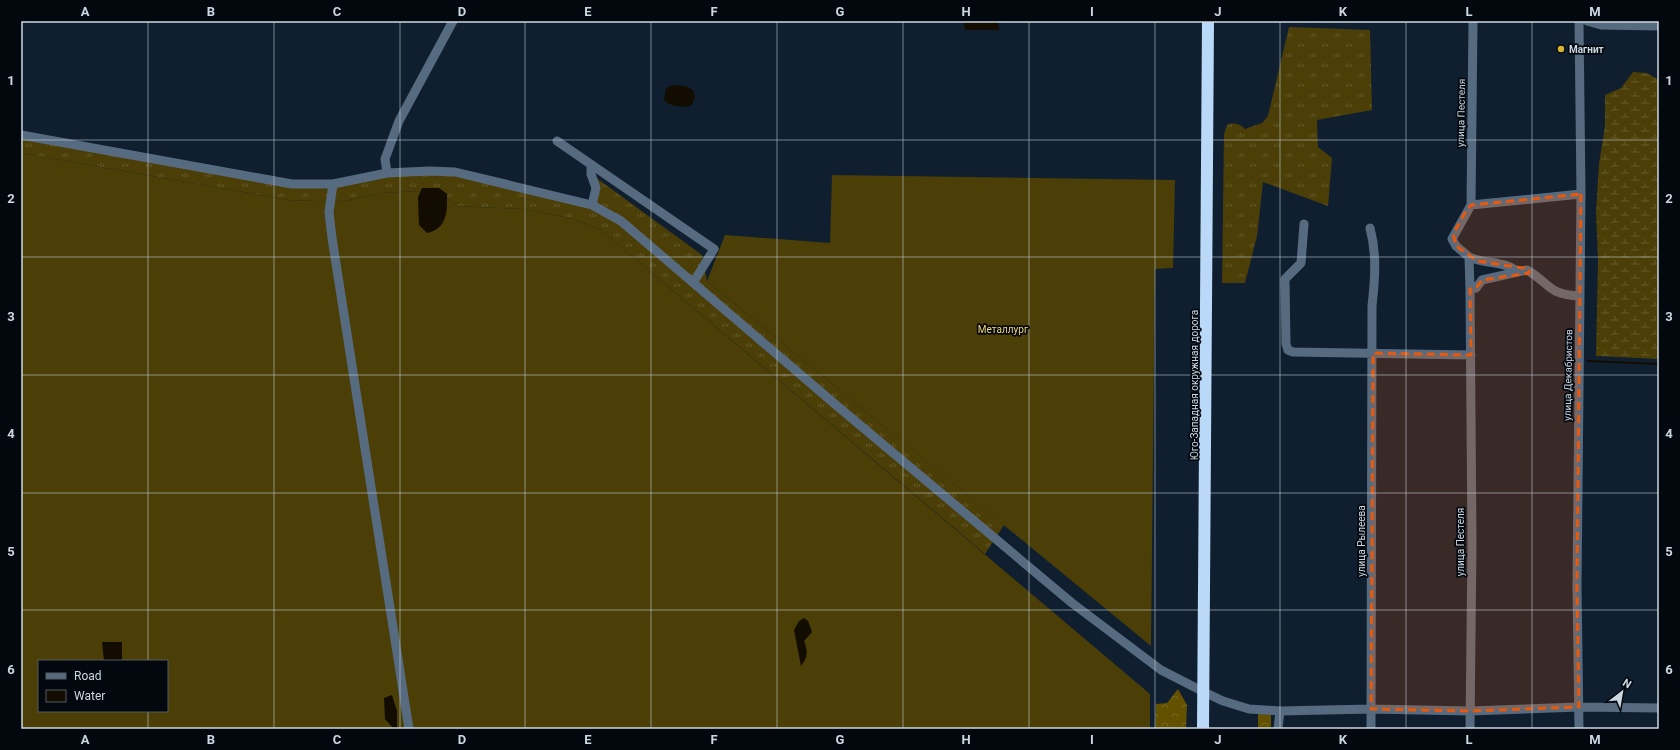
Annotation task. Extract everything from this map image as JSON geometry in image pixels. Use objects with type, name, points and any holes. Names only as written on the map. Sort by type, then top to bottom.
[{"type":"highway","name":"Юго-Западная окружная дорога","points":[[1203,729],[1208,21]]},
{"type":"street","points":[[387,174],[385,159],[399,121],[453,21]]},
{"type":"street","name":"улица Пестеля","points":[[1471,205],[1473,21]]},
{"type":"street","name":"улица Декабристов","points":[[1579,21],[1581,194],[1577,586],[1580,707],[1579,729]]},
{"type":"street","points":[[1587,21],[1600,25],[1659,26]]},
{"type":"street","points":[[21,135],[292,184],[333,184],[387,174],[429,171],[455,172],[592,205],[621,221],[692,283],[1072,603],[1161,670],[1223,701],[1249,709],[1280,710],[1371,709],[1470,711],[1580,707],[1659,708]]},
{"type":"street","points":[[557,141],[714,250],[692,283]]},
{"type":"street","points":[[591,165],[591,174],[596,188],[592,205]]},
{"type":"street","points":[[333,184],[329,212],[332,238],[409,729]]},
{"type":"street","points":[[1517,272],[1510,266],[1477,261],[1469,257],[1456,246],[1452,239],[1471,205],[1581,194]]},
{"type":"street","points":[[1304,224],[1300,263],[1285,279],[1286,344],[1288,350],[1293,352],[1471,354]]},
{"type":"street","name":"улица Рылеева","points":[[1370,228],[1375,246],[1376,277],[1372,306],[1371,729]]},
{"type":"street","name":"улица Пестеля","points":[[1469,257],[1471,354],[1470,729]]},
{"type":"street","points":[[1470,289],[1476,288],[1482,280],[1527,270],[1536,275],[1553,290],[1560,294],[1580,296]]},
{"type":"street","points":[[1278,729],[1280,710]]},
{"type":"highlighted area","points":[[1581,194],[1577,586],[1579,707],[1470,711],[1371,709],[1373,353],[1471,355],[1470,289],[1476,288],[1482,280],[1529,273],[1529,269],[1477,261],[1456,246],[1453,234],[1466,211],[1471,205]]},
{"type":"green space","points":[[1289,27],[1370,30],[1372,110],[1317,120],[1318,147],[1332,158],[1328,206],[1263,182],[1257,236],[1245,283],[1222,283],[1224,134],[1227,125],[1237,124],[1245,129],[1262,123],[1268,116]]},
{"type":"green space","points":[[1633,72],[1647,73],[1659,80],[1659,359],[1596,356],[1598,260],[1596,212],[1599,164],[1605,126],[1605,95],[1621,88]]},
{"type":"green space","points":[[21,135],[292,184],[429,171],[592,205],[591,174],[702,255],[707,281],[1004,525],[985,554],[601,230],[573,219],[524,209],[456,206],[438,190],[381,193],[340,202],[288,200],[21,153]]},
{"type":"green space","points":[[21,153],[288,200],[340,202],[381,193],[438,190],[456,206],[524,209],[573,219],[601,230],[1150,694],[1150,729],[21,729]]},
{"type":"green space","name":"Металлург","points":[[832,175],[1175,180],[1173,268],[1155,269],[1151,646],[707,281],[725,235],[830,243]]},
{"type":"green space","points":[[1178,689],[1187,705],[1186,729],[1155,729],[1156,704],[1167,703]]},
{"type":"green space","points":[[1258,714],[1271,714],[1271,729],[1258,729]]},
{"type":"water","points":[[963,21],[998,21],[999,30],[965,30]]},
{"type":"water","points":[[674,85],[685,86],[693,90],[695,98],[691,106],[676,106],[664,100],[666,88]]},
{"type":"water","points":[[422,188],[439,188],[447,194],[447,207],[443,223],[434,231],[427,233],[419,225],[418,197]]},
{"type":"water","points":[[804,618],[808,621],[812,632],[804,641],[807,654],[801,666],[794,630],[799,621]]},
{"type":"water","points":[[102,642],[122,642],[122,660],[104,660]]},
{"type":"water","points":[[392,695],[397,711],[397,729],[394,729],[385,719],[384,698]]},
{"type":"waterway","points":[[1588,361],[1659,364]]},
{"type":"place","name":"Магнит","points":[[1561,49]]}]
